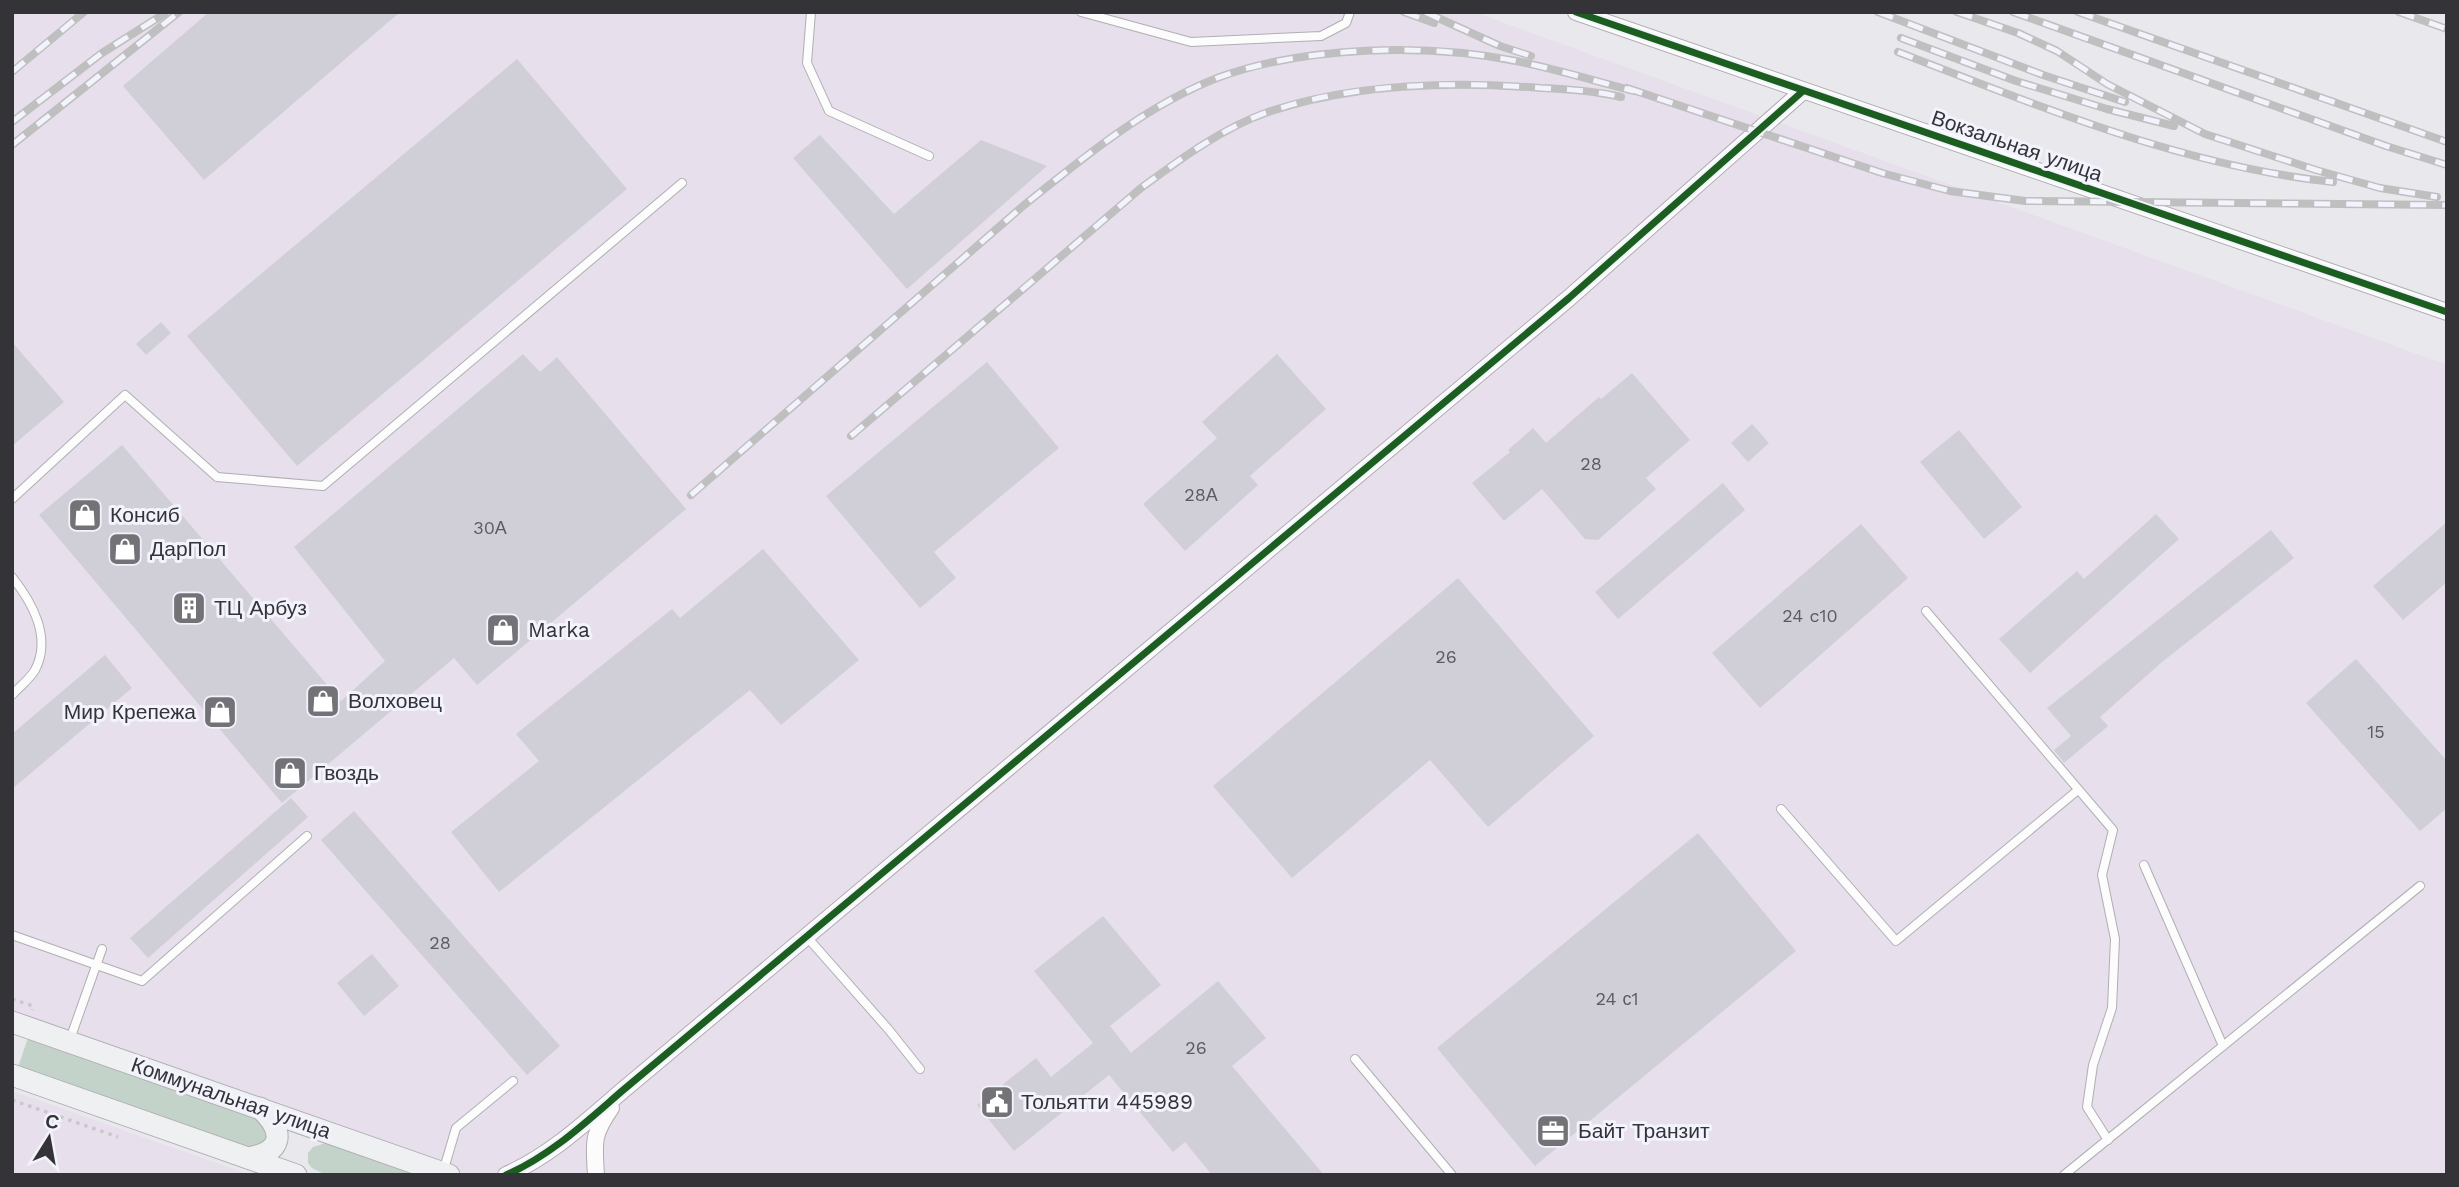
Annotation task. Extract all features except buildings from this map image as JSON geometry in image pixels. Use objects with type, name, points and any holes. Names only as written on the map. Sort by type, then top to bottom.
[{"type":"main road","name":"Коммунальная улица","points":[[12,1022],[446,1174]]},
{"type":"main road","points":[[12,1075],[298,1175]]},
{"type":"main road","points":[[248,1158],[262,1155],[271,1149],[277,1139],[277,1129],[273,1121],[260,1108]]},
{"type":"main road","points":[[298,1175],[287,1157],[285,1146],[297,1131],[312,1127]]},
{"type":"street","name":"Вокзальная улица","points":[[1576,12],[2447,312]]},
{"type":"street","points":[[506,1175],[538,1158],[807,937],[1569,298],[1803,91]]},
{"type":"street","points":[[596,1175],[594,1149],[598,1128],[622,1091]]},
{"type":"lane","points":[[811,12],[807,62],[829,111],[929,156]]},
{"type":"lane","points":[[1081,12],[1191,42],[1321,36],[1346,23],[1350,12]]},
{"type":"lane","points":[[12,499],[125,395],[217,477],[323,486],[682,183]]},
{"type":"lane","points":[[12,577],[32,605],[44,640],[35,670],[12,695]]},
{"type":"lane","points":[[1926,611],[2113,830],[2102,875],[2115,939],[2112,1008],[2093,1065],[2087,1107],[2108,1140]]},
{"type":"lane","points":[[1781,809],[1895,941],[2078,790]]},
{"type":"lane","points":[[12,935],[142,981],[307,836]]},
{"type":"lane","points":[[2144,865],[2223,1046]]},
{"type":"lane","points":[[2064,1175],[2420,887]]},
{"type":"lane","points":[[807,937],[920,1069]]},
{"type":"lane","points":[[69,1042],[102,950]]},
{"type":"lane","points":[[1355,1059],[1452,1175]]},
{"type":"lane","points":[[446,1174],[456,1128],[513,1081]]},
{"type":"path","points":[[12,1100],[118,1137]]},
{"type":"shaded area","points":[[12,12],[1474,12],[2447,365],[2447,1175],[465,1175],[12,1014]]},
{"type":"shaded area","points":[[28,1038],[259,1118],[267,1123],[268,1139],[251,1149],[18,1067]]},
{"type":"shaded area","points":[[12,1091],[250,1175],[12,1175]]},
{"type":"shaded area","points":[[329,1142],[422,1175],[326,1175],[312,1168],[308,1163],[308,1153],[313,1147]]},
{"type":"railway","points":[[12,72],[84,12]]},
{"type":"railway","points":[[12,145],[179,12]]},
{"type":"railway","points":[[1404,12],[1434,23]]},
{"type":"railway","points":[[1425,12],[1500,46],[1531,56]]},
{"type":"railway","points":[[1878,12],[2043,75],[2125,102]]},
{"type":"railway","points":[[1957,12],[2018,33],[2057,51],[2107,84],[2205,134],[2380,188],[2437,197]]},
{"type":"railway","points":[[2013,12],[2386,146],[2447,165]]},
{"type":"railway","points":[[2078,12],[2447,142]]},
{"type":"railway","points":[[2399,12],[2447,29]]},
{"type":"railway","points":[[12,122],[102,53],[164,14]]},
{"type":"railway","points":[[1901,38],[2016,81],[2174,126]]},
{"type":"railway","points":[[691,495],[1023,206],[1068,170],[1140,118],[1217,78],[1287,59],[1405,50],[1481,55],[1516,61],[1634,91]]},
{"type":"railway","points":[[1898,52],[2058,113],[2166,148],[2221,163],[2333,182]]},
{"type":"railway","points":[[851,436],[1141,188],[1202,146],[1251,119],[1301,102],[1403,86],[1507,86],[1581,91],[1621,97]]},
{"type":"railway","points":[[1627,88],[1882,173],[1950,191],[2025,201],[2447,205]]},
{"type":"cycle path","points":[[1576,12],[2447,312]]},
{"type":"cycle path","points":[[506,1175],[538,1158],[581,1126],[1569,298],[1803,91]]},
{"type":"place","name":"Консиб","points":[[85,515]]},
{"type":"place","name":"ДарПол","points":[[125,549]]},
{"type":"place","name":"ТЦ Арбуз","points":[[189,608]]},
{"type":"place","name":"Marka","points":[[503,630]]},
{"type":"place","name":"Волховец","points":[[323,701]]},
{"type":"place","name":"Мир Крепежа","points":[[220,712]]},
{"type":"place","name":"Гвоздь","points":[[290,773]]},
{"type":"place","name":"Тольятти 445989","points":[[997,1102]]},
{"type":"place","name":"Байт Транзит","points":[[1553,1131]]}]
